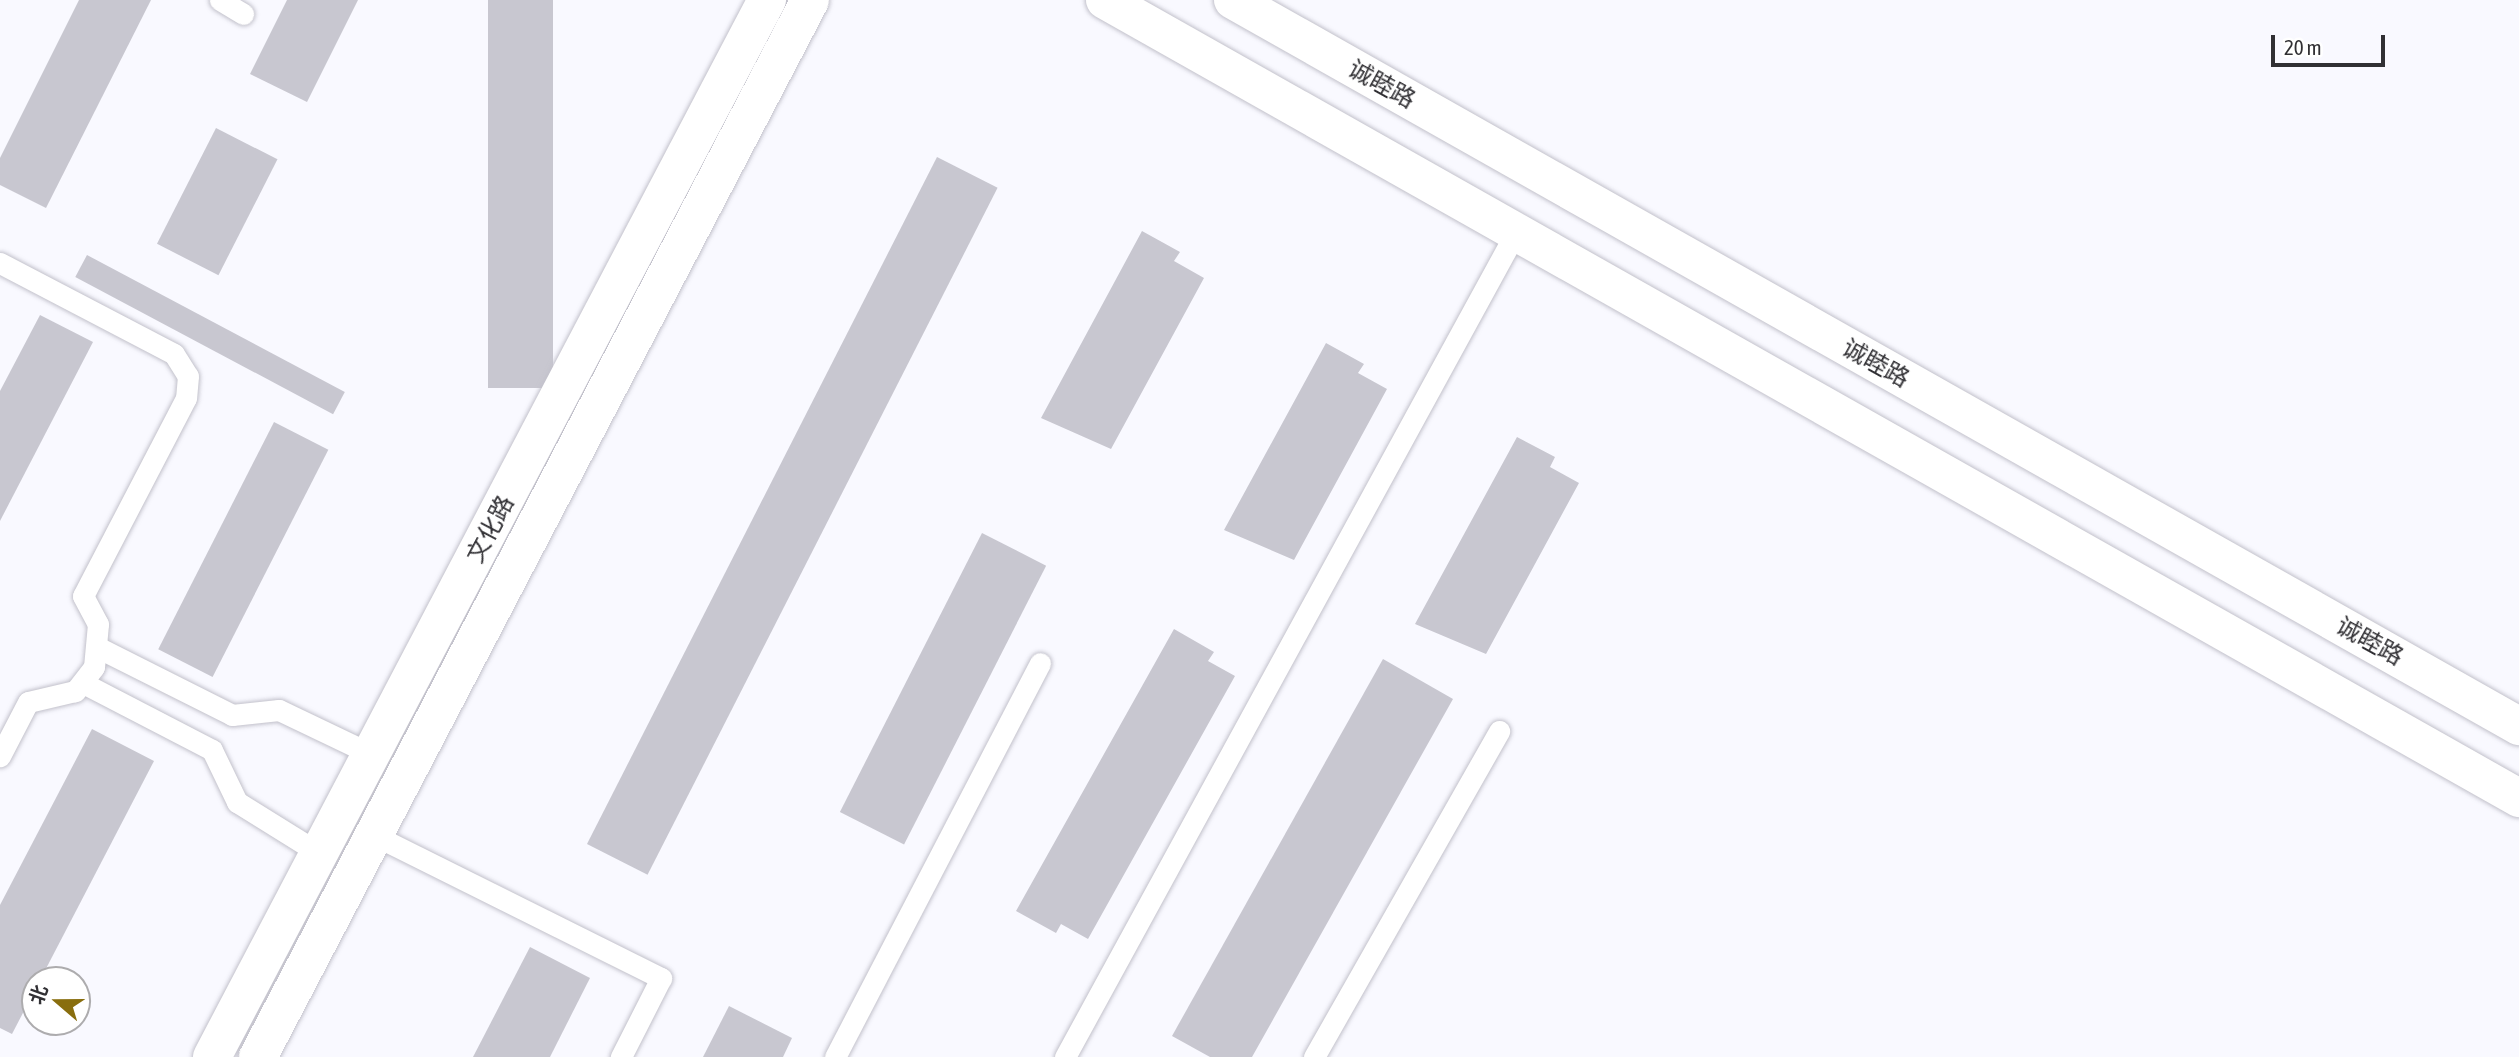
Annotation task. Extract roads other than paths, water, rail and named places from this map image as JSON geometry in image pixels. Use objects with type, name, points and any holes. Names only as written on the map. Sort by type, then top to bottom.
[{"type":"street","name":"文化路","points":[[212,1057],[767,0]]},
{"type":"street","name":"文化路","points":[[258,1057],[810,0]]},
{"type":"street","points":[[1105,0],[2519,798]]},
{"type":"street","name":"诚睦路","points":[[1233,0],[2519,726]]},
{"type":"lane","points":[[220,0],[243,14]]},
{"type":"lane","points":[[1065,1057],[1516,232]]},
{"type":"lane","points":[[0,263],[174,354],[188,376],[186,398],[83,596],[98,624],[99,648],[83,683],[55,699],[28,702],[0,756]]},
{"type":"lane","points":[[99,648],[232,715],[279,710],[371,754]]},
{"type":"lane","points":[[835,1057],[1040,663]]},
{"type":"lane","points":[[83,683],[212,750],[237,802],[319,853]]},
{"type":"lane","points":[[1314,1057],[1499,731]]},
{"type":"lane","points":[[374,835],[661,978],[621,1057]]}]
